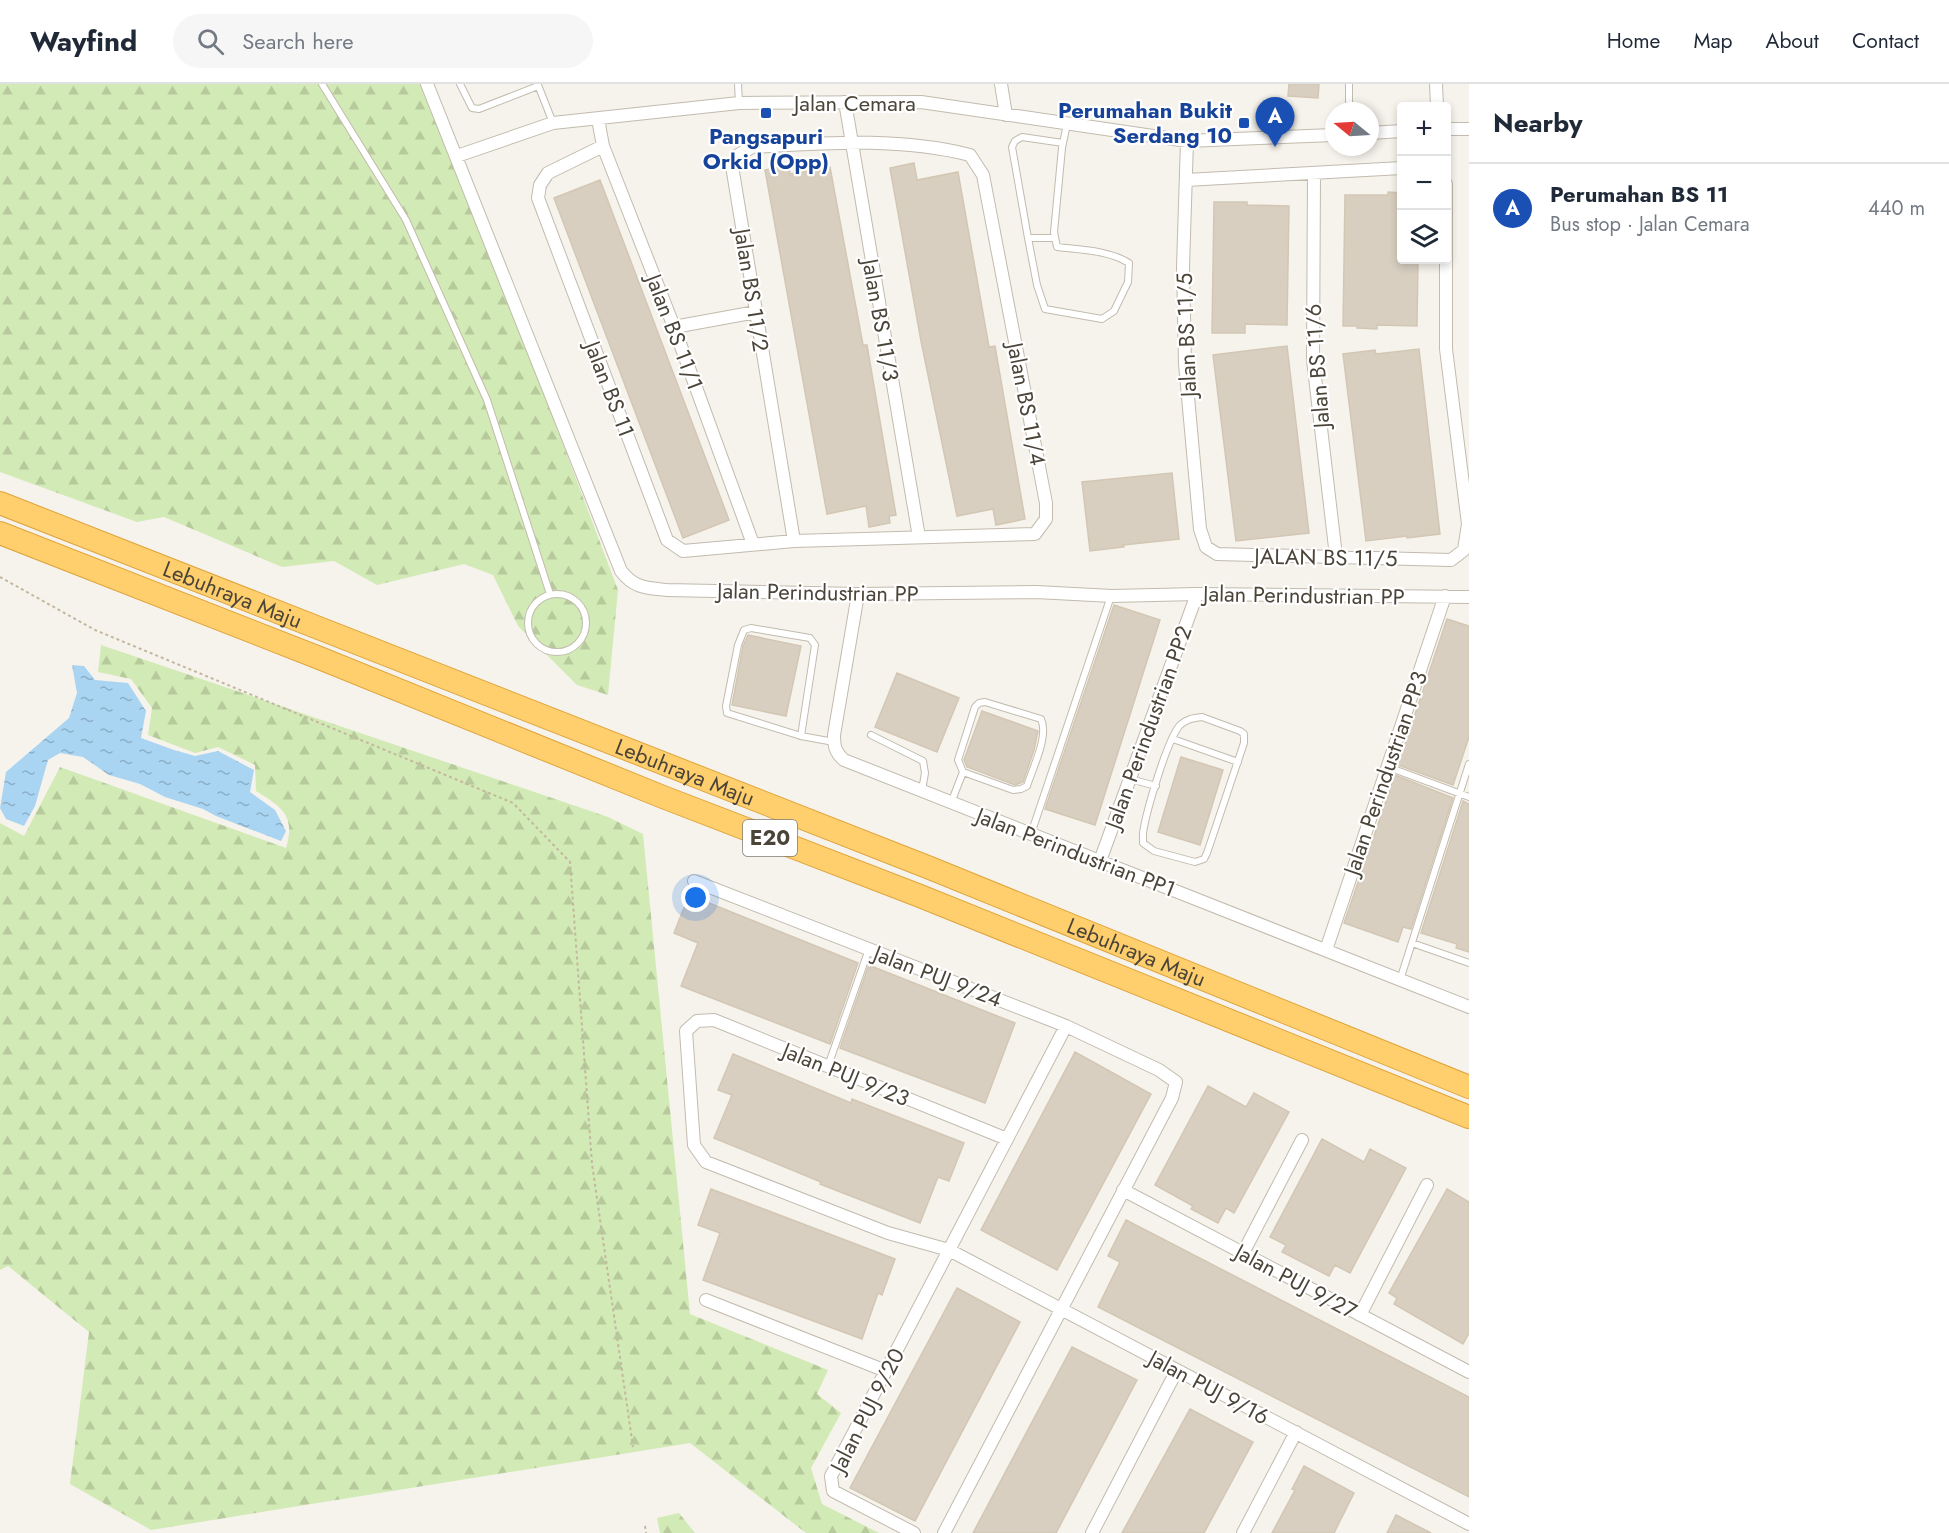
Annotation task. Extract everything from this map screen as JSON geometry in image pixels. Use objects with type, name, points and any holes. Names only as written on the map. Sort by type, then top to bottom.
[{"type":"highway","name":"Lebuhraya Maju","points":[[0,503],[940,872],[1469,1087]]},
{"type":"highway","name":"Lebuhraya Maju","points":[[0,534],[322,659],[663,797],[920,896],[1469,1117]]},
{"type":"street","points":[[427,84],[457,156]]},
{"type":"street","points":[[1001,84],[1006,115]]},
{"type":"street","points":[[1436,84],[1437,102]]},
{"type":"street","name":"Jalan BS 11/3","points":[[845,102],[919,537]]},
{"type":"street","name":"Jalan Cemara","points":[[457,156],[553,123],[739,103],[921,102],[1187,141],[1325,135]]},
{"type":"street","name":"Jalan BS 11/1","points":[[598,119],[603,146],[674,327],[753,544]]},
{"type":"street","points":[[1451,129],[1469,129]]},
{"type":"street","points":[[1379,132],[1397,131]]},
{"type":"street","name":"Jalan BS 11/2","points":[[794,541],[732,166],[738,155],[752,147],[851,141]]},
{"type":"street","name":"Jalan BS 11/4","points":[[794,541],[1035,534],[1046,519],[1046,503],[983,175],[970,155],[942,148],[851,141]]},
{"type":"street","name":"Jalan BS 11/5","points":[[1187,141],[1183,267],[1185,364],[1200,529]]},
{"type":"street","name":"Jalan BS 11","points":[[603,146],[548,173],[540,185],[538,198],[667,540],[682,551],[794,541]]},
{"type":"street","name":"Jalan Perindustrian PP","points":[[457,156],[621,571],[629,582],[645,588],[667,590],[858,594],[1036,592],[1112,596],[1197,594],[1469,597]]},
{"type":"street","points":[[1186,180],[1397,168]]},
{"type":"street","name":"Jalan BS 11/6","points":[[1314,174],[1313,360],[1336,556]]},
{"type":"street","name":"JALAN BS 11/5","points":[[1200,529],[1206,547],[1217,554],[1451,560],[1464,550],[1468,524],[1446,349],[1446,210]]},
{"type":"street","points":[[674,327],[756,312]]},
{"type":"street","points":[[834,742],[858,594]]},
{"type":"street","name":"Jalan Perindustrian PP2","points":[[1100,861],[1197,594]]},
{"type":"street","name":"Jalan Perindustrian PP3","points":[[1326,950],[1445,596]]},
{"type":"street","name":"Jalan Perindustrian PP1","points":[[834,742],[837,754],[844,760],[1469,1008]]},
{"type":"street","name":"Jalan PUJ 9/24","points":[[694,880],[1066,1026],[1160,1070],[1176,1082],[1172,1098],[1123,1190]]},
{"type":"street","name":"Jalan PUJ 9/23","points":[[706,1162],[694,1145],[686,1031],[697,1021],[714,1020],[1007,1139]]},
{"type":"street","name":"Jalan PUJ 9/20","points":[[914,1533],[833,1491],[831,1476],[1066,1026]]},
{"type":"street","points":[[1243,1253],[1302,1140]]},
{"type":"street","name":"Jalan PUJ 9/16","points":[[706,1162],[888,1233],[949,1250],[1469,1524]]},
{"type":"street","points":[[1360,1315],[1427,1185]]},
{"type":"street","points":[[944,1533],[1123,1190]]},
{"type":"street","name":"Jalan PUJ 9/27","points":[[1123,1190],[1469,1372]]},
{"type":"street","points":[[706,1300],[886,1371]]},
{"type":"street","points":[[1092,1533],[1177,1370]]},
{"type":"street","points":[[1243,1533],[1296,1432]]},
{"type":"lane","points":[[322,84],[406,220],[482,389],[550,594]]},
{"type":"lane","points":[[460,84],[472,108],[479,109],[538,85],[553,123]]},
{"type":"lane","points":[[738,84],[739,103]]},
{"type":"lane","points":[[1349,84],[1349,102]]},
{"type":"lane","points":[[1063,142],[1022,137],[1012,147],[1037,285],[1045,309],[1101,320],[1114,311],[1128,282],[1129,263],[1120,257],[1104,253],[1057,247],[1054,237],[1063,142],[1067,124]]},
{"type":"lane","points":[[1028,238],[1054,237]]},
{"type":"lane","points":[[550,594],[562,594],[574,599],[582,608],[586,620],[585,632],[579,643],[569,651],[557,653],[545,651],[535,644],[528,633],[527,621],[531,609],[539,599],[550,594]]},
{"type":"lane","points":[[1030,834],[1112,596]]},
{"type":"lane","points":[[801,736],[815,645],[810,639],[751,628],[744,630],[738,645],[726,706],[728,713],[801,736],[834,742]]},
{"type":"lane","points":[[951,803],[963,772],[958,760],[975,706],[985,702],[1041,718],[1045,727],[1043,738],[1027,786],[1013,790],[963,772]]},
{"type":"lane","points":[[1202,717],[1244,734],[1238,762],[1207,853],[1204,859],[1195,862],[1154,851],[1143,843],[1144,821],[1173,739],[1181,725],[1188,719],[1202,717]]},
{"type":"lane","points":[[871,735],[922,761],[925,773],[922,790]]},
{"type":"lane","points":[[1173,739],[1238,762]]},
{"type":"lane","points":[[1400,980],[1469,764]]},
{"type":"lane","points":[[1388,766],[1469,797]]},
{"type":"lane","points":[[1130,779],[1156,786]]},
{"type":"lane","points":[[1412,943],[1469,963]]},
{"type":"lane","points":[[828,1066],[869,949]]},
{"type":"path","points":[[0,577],[95,630],[513,803],[570,862],[592,1164],[633,1447]]},
{"type":"path","points":[[645,1526],[646,1533]]},
{"type":"green space","points":[[0,84],[427,84],[618,590],[608,695],[577,685],[518,626],[493,575],[464,564],[377,585],[334,561],[282,567],[164,517],[137,522],[0,472]]},
{"type":"green space","points":[[101,645],[608,817],[643,834],[690,1314],[828,1370],[817,1394],[841,1413],[811,1468],[822,1504],[879,1533],[806,1533],[690,1443],[151,1530],[70,1484],[89,1332],[8,1266],[0,1270],[0,823],[24,836],[60,767],[286,848],[289,837],[288,820],[280,808],[256,791],[255,765],[218,747],[195,753],[148,735],[152,708],[131,679],[98,672]]},
{"type":"green space","points":[[679,1513],[695,1533],[660,1533],[657,1518]]},
{"type":"water","points":[[72,665],[84,666],[95,680],[128,683],[146,711],[141,738],[195,756],[218,751],[254,770],[250,792],[275,810],[286,831],[281,841],[203,809],[165,797],[140,784],[109,775],[83,757],[60,753],[48,760],[35,806],[24,826],[6,819],[0,808],[6,772],[69,718],[77,693]]},
{"type":"building","points":[[1289,84],[1319,84],[1318,98],[1288,96]]},
{"type":"building","points":[[914,163],[917,180],[958,172],[989,347],[995,346],[1025,519],[996,525],[993,509],[957,516],[921,341],[890,168]]},
{"type":"building","points":[[789,165],[790,174],[830,167],[863,345],[867,345],[896,515],[889,516],[890,523],[869,527],[866,506],[827,514],[765,170]]},
{"type":"building","points":[[600,180],[729,520],[683,538],[554,198]]},
{"type":"building","points":[[1388,192],[1397,193],[1397,264],[1418,264],[1417,326],[1377,325],[1377,329],[1343,326],[1345,195],[1388,195]]},
{"type":"building","points":[[1214,202],[1289,206],[1287,325],[1245,324],[1245,333],[1212,333]]},
{"type":"building","points":[[1287,346],[1309,533],[1236,541],[1213,355]]},
{"type":"building","points":[[1419,349],[1440,534],[1366,541],[1343,354],[1375,350],[1376,354]]},
{"type":"building","points":[[1172,473],[1179,539],[1090,551],[1082,482]]},
{"type":"building","points":[[1114,605],[1160,620],[1095,825],[1045,809]]},
{"type":"building","points":[[1447,619],[1469,626],[1469,737],[1453,785],[1398,765]]},
{"type":"building","points":[[748,635],[801,646],[786,716],[732,705],[743,646]]},
{"type":"building","points":[[897,673],[959,698],[937,752],[875,727]]},
{"type":"building","points":[[982,711],[1038,731],[1023,782],[1015,785],[967,767],[964,760]]},
{"type":"building","points":[[1181,757],[1223,770],[1200,845],[1158,832]]},
{"type":"building","points":[[1395,775],[1453,798],[1411,929],[1403,927],[1398,942],[1344,923]]},
{"type":"building","points":[[1463,801],[1469,804],[1469,952],[1456,948],[1457,944],[1421,933]]},
{"type":"building","points":[[689,895],[858,963],[830,1044],[681,986],[698,943],[674,933]]},
{"type":"building","points":[[871,966],[1015,1023],[985,1103],[840,1048],[868,967]]},
{"type":"building","points":[[1075,1052],[1151,1094],[1057,1270],[981,1230]]},
{"type":"building","points":[[733,1054],[851,1103],[852,1099],[964,1143],[949,1181],[938,1177],[920,1223],[820,1184],[821,1182],[714,1138],[732,1095],[718,1090]]},
{"type":"building","points":[[1208,1086],[1246,1107],[1254,1093],[1289,1112],[1234,1213],[1226,1208],[1218,1223],[1191,1209],[1193,1206],[1155,1185]]},
{"type":"building","points":[[1322,1139],[1364,1162],[1370,1149],[1406,1168],[1350,1273],[1335,1265],[1329,1276],[1282,1252],[1286,1245],[1270,1237]]},
{"type":"building","points":[[711,1189],[895,1259],[882,1295],[878,1293],[862,1339],[703,1280],[720,1233],[698,1225]]},
{"type":"building","points":[[1447,1189],[1469,1202],[1469,1333],[1463,1344],[1394,1304],[1397,1298],[1389,1293]]},
{"type":"building","points":[[1126,1220],[1469,1397],[1469,1497],[1098,1307],[1120,1262],[1108,1256]]},
{"type":"building","points":[[957,1288],[1020,1322],[915,1521],[850,1488]]},
{"type":"building","points":[[1072,1347],[1137,1380],[1056,1533],[973,1533]]},
{"type":"building","points":[[1190,1409],[1253,1442],[1204,1533],[1122,1533]]},
{"type":"building","points":[[1304,1466],[1354,1493],[1334,1533],[1272,1533],[1295,1490],[1292,1489]]},
{"type":"building","points":[[1396,1515],[1431,1533],[1387,1533]]},
{"type":"place","name":"Pangsapuri Orkid (Opp)","points":[[766,113]]},
{"type":"place","name":"Perumahan Bukit Serdang 10","points":[[1244,123]]},
{"type":"place","name":"Perumahan BS 11","points":[[1275,147]]}]
